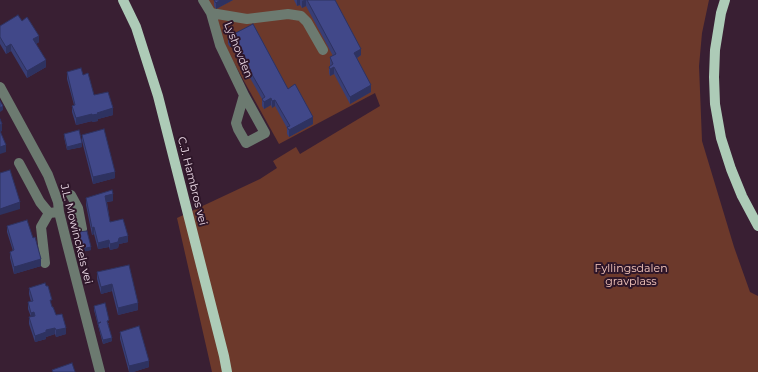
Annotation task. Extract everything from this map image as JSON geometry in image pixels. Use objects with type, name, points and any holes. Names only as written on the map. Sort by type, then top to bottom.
[{"type":"main road","name":"C.J. Hambros vei","points":[[123,0],[136,28],[158,96],[227,372]]},
{"type":"main road","points":[[725,0],[721,13],[715,50],[715,104],[721,138],[731,169],[742,196],[758,226]]},
{"type":"street","name":"Lyshovden","points":[[203,0],[211,14],[220,45],[244,95]]},
{"type":"street","name":"Lyshovden","points":[[211,14],[247,19],[288,14],[301,16],[307,22],[323,50]]},
{"type":"street","name":"J.L. Mowinckels vei","points":[[0,87],[48,175],[58,202],[54,213],[100,372]]},
{"type":"street","points":[[19,163],[40,202],[54,213],[41,227],[44,262]]},
{"type":"street","points":[[71,195],[78,208],[82,229]]},
{"type":"green space","name":"Fyllingsdalen gravplass","points":[[199,0],[709,0],[702,33],[699,66],[702,141],[734,247],[750,292],[758,296],[758,372],[212,372],[177,218],[260,179],[277,168],[273,161],[296,147],[300,154],[380,106],[375,93],[279,144]]},
{"type":"building","points":[[307,0],[335,0],[361,49],[354,53],[371,85],[350,97],[334,67],[330,69],[329,67],[333,64],[330,57],[336,54]]},
{"type":"building","points":[[18,15],[22,21],[27,17],[39,36],[33,39],[46,60],[27,71],[11,44],[6,47],[0,37],[0,26]]},
{"type":"building","points":[[253,24],[288,89],[295,84],[313,117],[289,130],[287,127],[290,126],[275,100],[272,101],[271,98],[264,102],[262,99],[265,97],[250,71],[247,73],[244,66],[247,65],[233,39],[230,41],[228,37]]},
{"type":"building","points":[[81,68],[83,75],[88,73],[94,95],[108,92],[113,108],[97,113],[98,114],[76,118],[72,106],[75,105],[67,72]]},
{"type":"building","points":[[0,101],[3,106],[0,108]]},
{"type":"building","points":[[104,129],[115,172],[93,177],[82,135]]},
{"type":"building","points":[[79,130],[82,143],[67,147],[64,134]]},
{"type":"building","points":[[0,131],[6,145],[0,147]]},
{"type":"building","points":[[10,170],[20,202],[0,209],[0,173]]},
{"type":"building","points":[[112,190],[113,194],[105,196],[110,222],[123,219],[128,236],[119,238],[118,242],[110,244],[109,240],[98,243],[94,227],[92,228],[86,198]]},
{"type":"building","points":[[27,220],[33,238],[35,237],[41,259],[14,267],[10,252],[14,250],[7,226]]},
{"type":"building","points":[[87,231],[91,247],[81,249],[78,232]]},
{"type":"building","points":[[129,265],[138,303],[118,308],[112,284],[101,287],[97,272]]},
{"type":"building","points":[[45,283],[46,286],[48,286],[52,300],[50,300],[52,307],[56,315],[62,314],[66,328],[46,330],[46,332],[35,336],[29,317],[35,316],[34,312],[31,313],[28,302],[33,301],[29,288]]},
{"type":"building","points":[[105,303],[109,320],[107,321],[112,338],[103,340],[98,324],[101,322],[98,323],[94,306]]},
{"type":"building","points":[[139,326],[149,361],[129,366],[120,332]]},
{"type":"building","points":[[72,363],[75,372],[53,372],[52,370]]}]
